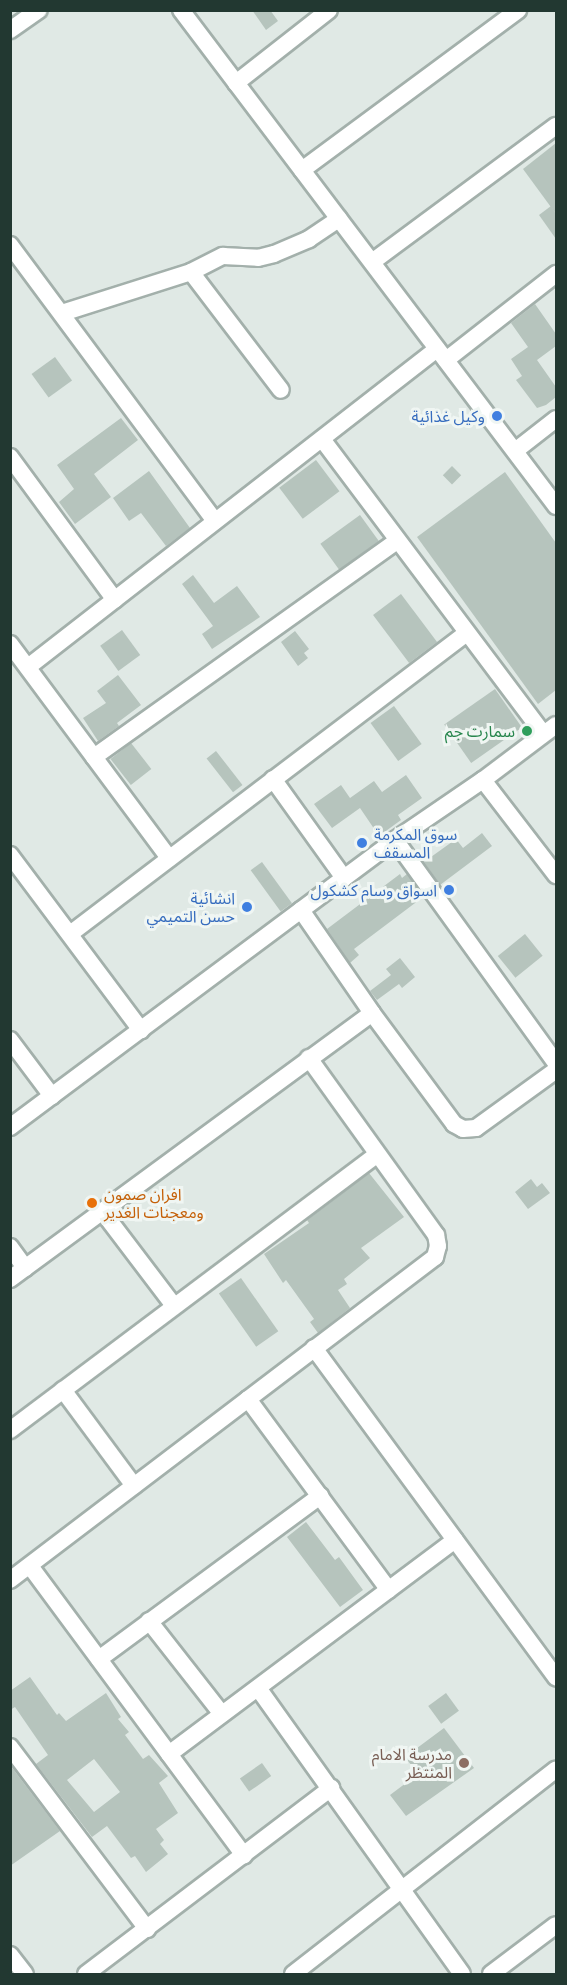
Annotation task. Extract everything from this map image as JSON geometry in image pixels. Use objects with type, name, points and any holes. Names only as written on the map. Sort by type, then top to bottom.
[{"type":"street","points":[[10,30],[39,10]]},
{"type":"street","points":[[181,10],[556,506]]},
{"type":"street","points":[[236,83],[329,10]]},
{"type":"street","points":[[302,170],[518,10]]},
{"type":"street","points":[[372,262],[556,126]]},
{"type":"street","points":[[63,313],[190,272],[223,256],[258,258],[274,254],[309,239],[339,219]]},
{"type":"street","points":[[10,245],[63,313],[215,521]]},
{"type":"street","points":[[190,272],[281,390]]},
{"type":"street","points":[[28,668],[322,439],[556,274]]},
{"type":"street","points":[[515,451],[556,418]]},
{"type":"street","points":[[10,1126],[395,840],[483,780],[550,729],[466,633],[322,439]]},
{"type":"street","points":[[10,457],[115,600]]},
{"type":"street","points":[[94,757],[397,541]]},
{"type":"street","points":[[70,934],[466,633]]},
{"type":"street","points":[[10,644],[169,858]]},
{"type":"street","points":[[273,779],[344,878]]},
{"type":"street","points":[[483,780],[556,875]]},
{"type":"street","points":[[395,840],[556,1063]]},
{"type":"street","points":[[10,855],[141,1029]]},
{"type":"street","points":[[301,910],[372,1013],[454,1124],[463,1129],[477,1128],[556,1070]]},
{"type":"street","points":[[10,1279],[372,1013]]},
{"type":"street","points":[[10,1040],[52,1096]]},
{"type":"street","points":[[10,1580],[435,1257],[438,1246],[436,1235],[309,1058]]},
{"type":"street","points":[[10,1430],[377,1154]]},
{"type":"street","points":[[102,1211],[174,1306]]},
{"type":"street","points":[[10,1247],[25,1268]]},
{"type":"street","points":[[314,1348],[455,1540],[554,1669]]},
{"type":"street","points":[[63,1390],[134,1486]]},
{"type":"street","points":[[248,1399],[389,1590]]},
{"type":"street","points":[[99,1659],[320,1496]]},
{"type":"street","points":[[169,1754],[455,1540]]},
{"type":"street","points":[[30,1566],[244,1855]]},
{"type":"street","points":[[149,1621],[222,1714]]},
{"type":"street","points":[[258,1688],[462,1974]]},
{"type":"street","points":[[10,1747],[147,1929]]},
{"type":"street","points":[[293,1974],[556,1769]]},
{"type":"street","points":[[90,1973],[331,1788]]},
{"type":"street","points":[[491,1974],[556,1925]]},
{"type":"street","points":[[10,1955],[25,1974]]},
{"type":"building","points":[[252,10],[270,10],[278,21],[266,30]]},
{"type":"building","points":[[556,143],[556,214],[523,169]]},
{"type":"building","points":[[551,206],[556,214],[556,239],[539,215]]},
{"type":"building","points":[[535,304],[556,334],[556,346],[537,360],[556,387],[556,397],[546,405],[537,408],[516,380],[522,376],[511,359],[528,347],[511,323]]},
{"type":"building","points":[[55,357],[72,380],[49,398],[32,374]]},
{"type":"building","points":[[121,418],[138,440],[94,474],[111,497],[75,524],[59,502],[74,489],[57,465]]},
{"type":"building","points":[[316,460],[339,491],[303,519],[279,488]]},
{"type":"building","points":[[452,466],[461,475],[452,484],[443,475]]},
{"type":"building","points":[[149,471],[190,528],[166,546],[141,513],[129,521],[113,498]]},
{"type":"building","points":[[505,472],[556,543],[556,690],[538,704],[417,537]]},
{"type":"building","points":[[360,515],[379,541],[339,570],[320,544]]},
{"type":"building","points":[[193,575],[214,603],[237,586],[260,617],[212,649],[202,634],[213,626],[182,584]]},
{"type":"building","points":[[401,594],[437,642],[409,663],[373,615]]},
{"type":"building","points":[[122,630],[140,655],[118,671],[100,646]]},
{"type":"building","points":[[295,631],[309,649],[304,653],[308,658],[298,666],[281,642]]},
{"type":"building","points":[[118,675],[141,705],[117,723],[119,726],[98,741],[83,718],[106,703],[97,691]]},
{"type":"building","points":[[495,689],[522,728],[471,763],[444,725]]},
{"type":"building","points":[[394,706],[422,744],[398,761],[371,723]]},
{"type":"building","points":[[131,743],[151,769],[131,785],[111,759]]},
{"type":"building","points":[[216,751],[242,785],[233,792],[207,758]]},
{"type":"building","points":[[406,775],[422,798],[398,815],[401,820],[379,836],[360,808],[332,828],[314,804],[341,785],[350,798],[374,781],[382,792]]},
{"type":"building","points":[[482,833],[492,846],[440,885],[424,862],[456,839],[463,848]]},
{"type":"building","points":[[262,862],[292,903],[281,911],[251,870]]},
{"type":"building","points":[[400,874],[402,878],[407,874],[423,897],[354,949],[359,955],[350,963],[327,929]]},
{"type":"building","points":[[525,934],[543,956],[515,978],[498,956]]},
{"type":"building","points":[[400,958],[415,977],[402,988],[399,984],[377,1000],[370,991],[391,975],[386,969]]},
{"type":"building","points":[[369,1173],[404,1217],[361,1248],[370,1258],[344,1279],[347,1284],[338,1290],[350,1308],[318,1333],[310,1322],[314,1319],[286,1280],[283,1283],[264,1254],[309,1223],[307,1220]]},
{"type":"building","points":[[531,1179],[537,1187],[542,1183],[550,1193],[528,1209],[515,1192]]},
{"type":"building","points":[[241,1278],[278,1331],[256,1347],[219,1293]]},
{"type":"building","points":[[306,1522],[335,1560],[339,1557],[363,1590],[340,1607],[287,1537]]},
{"type":"building","points":[[30,1677],[57,1715],[59,1713],[66,1721],[106,1693],[121,1717],[118,1719],[129,1732],[125,1735],[143,1759],[149,1755],[168,1776],[159,1783],[178,1813],[156,1829],[164,1840],[160,1844],[168,1854],[146,1872],[135,1856],[131,1858],[107,1826],[92,1837],[36,1764],[48,1755],[15,1707],[10,1710],[10,1691]],"holes":[[[94,1759],[120,1792],[94,1812],[67,1780]]]},
{"type":"building","points":[[446,1693],[459,1711],[441,1724],[428,1706]]},
{"type":"building","points":[[444,1728],[474,1768],[406,1816],[390,1795],[418,1774],[405,1757]]},
{"type":"building","points":[[262,1763],[271,1776],[249,1792],[240,1778]]},
{"type":"building","points":[[10,1765],[60,1831],[10,1866]]},
{"type":"place","name":"وكيل غذائية","points":[[497,416]]},
{"type":"place","name":"سمارت جم","points":[[527,731]]},
{"type":"place","name":"سوق المكرمة المسقف","points":[[362,843]]},
{"type":"place","name":"اسواق وسام كشكول","points":[[449,890]]},
{"type":"place","name":"انشائية حسن التميمي","points":[[247,907]]},
{"type":"place","name":"افران صمون ومعجنات الغدير","points":[[92,1203]]},
{"type":"place","name":"مدرسة الامام المنتظر","points":[[464,1763]]}]
